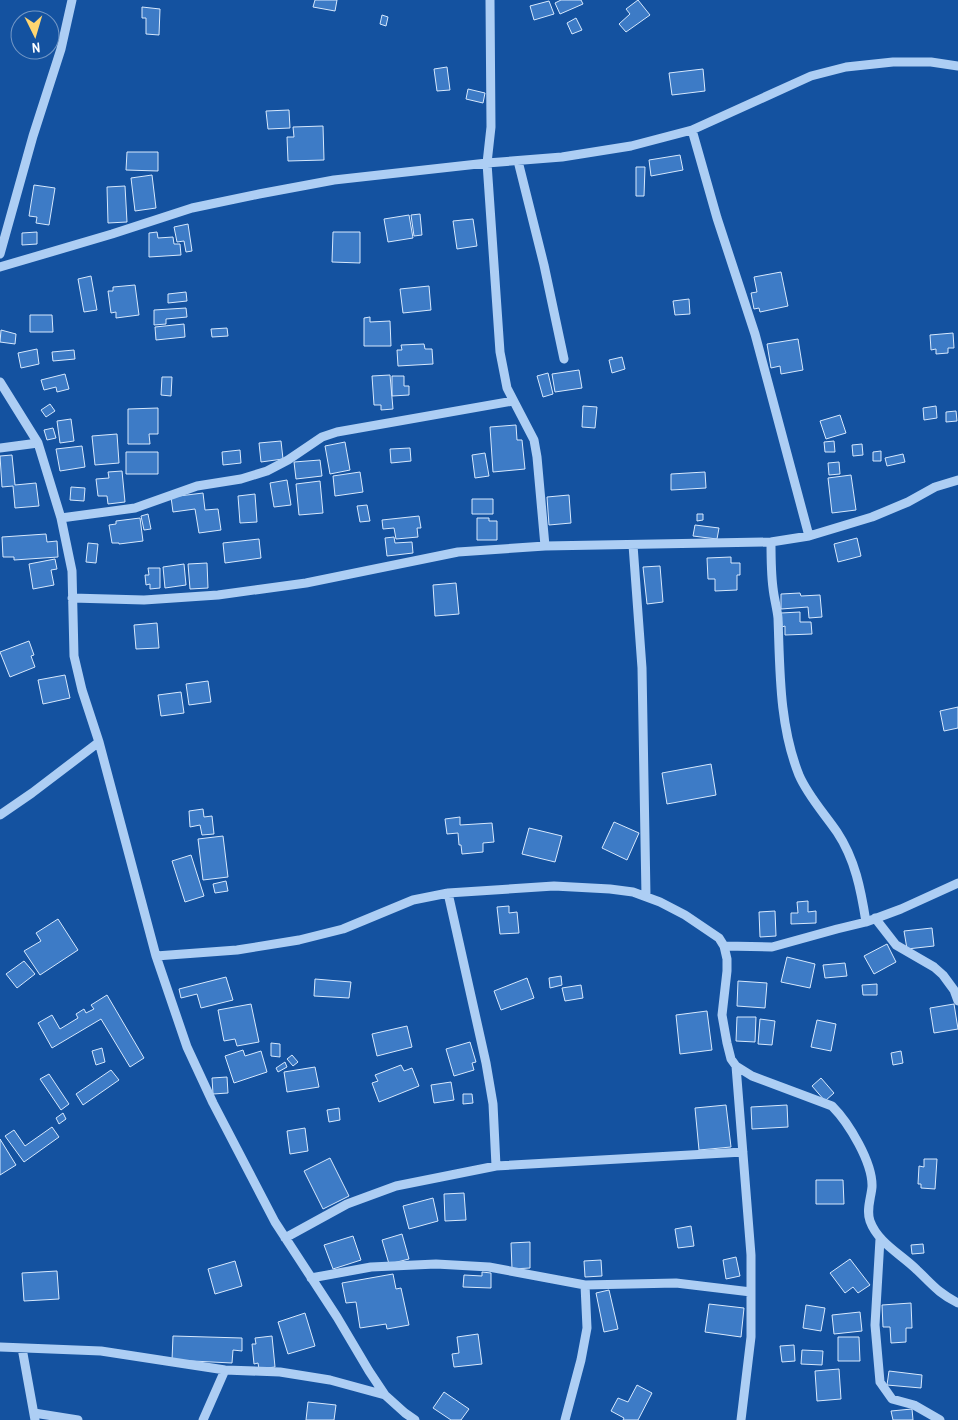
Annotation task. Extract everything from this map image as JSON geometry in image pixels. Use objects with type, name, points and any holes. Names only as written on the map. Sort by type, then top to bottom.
[{"type":"street","points":[[0,254],[33,136],[61,49],[72,0]]},
{"type":"street","points":[[490,0],[491,127],[487,163],[500,352],[507,388],[534,440],[545,546]]},
{"type":"street","points":[[0,267],[192,208],[259,194],[334,180],[487,163],[562,157],[631,146],[692,130],[811,76],[846,67],[893,62],[931,62],[958,66]]},
{"type":"street","points":[[692,130],[717,218],[755,334],[809,536]]},
{"type":"street","points":[[518,161],[544,265],[564,359]]},
{"type":"street","points":[[0,382],[38,443],[62,518],[72,571],[74,656],[82,690],[99,742],[156,956],[187,1047],[275,1222],[337,1316],[368,1371],[385,1395],[405,1414],[416,1420]]},
{"type":"street","points":[[62,518],[135,508],[197,486],[267,471],[288,460],[322,437],[337,432],[513,401]]},
{"type":"street","points":[[0,448],[38,443]]},
{"type":"street","points":[[72,598],[144,600],[218,595],[306,583],[458,552],[545,546],[771,542],[809,536],[872,517],[935,488],[958,480]]},
{"type":"street","points":[[771,542],[773,589],[778,616],[780,689],[789,745],[799,775],[807,792],[838,833],[851,860],[870,920],[896,946],[934,967],[943,975],[954,990],[958,1002]]},
{"type":"street","points":[[634,545],[642,668],[646,896]]},
{"type":"street","points":[[0,815],[99,742]]},
{"type":"street","points":[[724,946],[772,947],[870,920],[958,883]]},
{"type":"street","points":[[156,956],[237,950],[299,940],[343,928],[414,900],[448,893],[554,886],[610,889],[646,896],[707,928],[724,946],[727,971],[722,1015],[731,1059],[736,1066],[752,1076],[832,1106],[840,1113],[863,1151],[870,1171],[872,1187],[869,1219],[880,1239],[917,1270],[936,1290],[958,1303]]},
{"type":"street","points":[[448,893],[486,1063],[492,1104],[496,1166]]},
{"type":"street","points":[[736,1066],[751,1255],[751,1337],[741,1420]]},
{"type":"street","points":[[285,1238],[347,1204],[396,1186],[496,1166],[743,1152]]},
{"type":"street","points":[[880,1239],[875,1325],[880,1382],[892,1399],[914,1405],[940,1420]]},
{"type":"street","points":[[312,1278],[371,1267],[436,1264],[489,1267],[585,1285],[676,1283],[751,1292]]},
{"type":"street","points":[[564,1420],[570,1405],[587,1328],[585,1285]]},
{"type":"street","points":[[0,1347],[101,1351],[225,1370],[280,1372],[330,1380],[385,1395]]},
{"type":"street","points":[[22,1348],[35,1416],[78,1420]]},
{"type":"street","points":[[203,1420],[225,1370]]},
{"type":"building","points":[[315,0],[337,0],[335,11],[313,7]]},
{"type":"building","points":[[561,0],[581,0],[583,4],[560,14],[555,3]]},
{"type":"building","points":[[638,0],[650,15],[626,32],[619,24],[630,14],[626,9]]},
{"type":"building","points":[[549,1],[554,14],[534,20],[530,6]]},
{"type":"building","points":[[142,7],[160,9],[159,35],[146,34],[146,18],[142,18]]},
{"type":"building","points":[[382,15],[388,17],[386,26],[380,24]]},
{"type":"building","points":[[576,18],[582,30],[572,34],[567,23]]},
{"type":"building","points":[[447,67],[450,90],[437,91],[434,69]]},
{"type":"building","points":[[703,69],[705,91],[672,95],[669,73]]},
{"type":"building","points":[[468,89],[485,93],[483,103],[466,99]]},
{"type":"building","points":[[289,110],[290,128],[268,129],[266,111]]},
{"type":"building","points":[[323,126],[324,160],[288,161],[287,137],[294,137],[293,127]]},
{"type":"building","points":[[127,152],[158,152],[158,171],[126,170]]},
{"type":"building","points":[[680,155],[683,170],[651,176],[649,160]]},
{"type":"building","points":[[636,167],[645,167],[644,196],[636,196]]},
{"type":"building","points":[[152,175],[156,208],[135,211],[131,178]]},
{"type":"building","points":[[34,185],[55,188],[49,225],[36,223],[37,217],[29,216]]},
{"type":"building","points":[[125,186],[127,222],[108,223],[107,187]]},
{"type":"building","points":[[420,214],[422,235],[414,236],[411,215]]},
{"type":"building","points":[[409,215],[413,238],[388,242],[384,219]]},
{"type":"building","points":[[473,219],[477,246],[457,249],[453,221]]},
{"type":"building","points":[[188,224],[192,251],[186,252],[184,241],[177,242],[174,227]]},
{"type":"building","points":[[37,232],[37,244],[22,245],[22,233]]},
{"type":"building","points":[[157,232],[158,238],[173,237],[174,244],[180,244],[181,255],[149,257],[149,233]]},
{"type":"building","points":[[333,232],[360,232],[360,263],[332,262]]},
{"type":"building","points":[[781,272],[788,306],[760,312],[759,308],[754,309],[751,293],[757,292],[754,277]]},
{"type":"building","points":[[91,276],[97,310],[84,312],[78,279]]},
{"type":"building","points":[[135,285],[139,315],[116,318],[116,312],[111,313],[108,291],[113,291],[113,287]]},
{"type":"building","points":[[429,286],[431,310],[403,313],[400,289]]},
{"type":"building","points":[[186,292],[187,301],[168,303],[168,294]]},
{"type":"building","points":[[689,299],[690,314],[675,315],[673,301]]},
{"type":"building","points":[[186,308],[187,317],[166,319],[166,324],[154,325],[154,310]]},
{"type":"building","points":[[30,315],[52,315],[53,332],[30,332]]},
{"type":"building","points":[[370,317],[370,322],[390,321],[391,346],[364,346],[364,318]]},
{"type":"building","points":[[184,324],[185,337],[156,340],[155,327]]},
{"type":"building","points":[[227,328],[228,336],[212,337],[211,329]]},
{"type":"building","points":[[1,330],[16,334],[15,344],[0,342]]},
{"type":"building","points":[[953,333],[954,348],[948,348],[948,353],[936,354],[936,349],[931,350],[930,335]]},
{"type":"building","points":[[798,339],[803,370],[781,374],[780,366],[771,368],[767,344]]},
{"type":"building","points":[[424,344],[425,349],[432,349],[433,364],[398,366],[397,350],[402,350],[401,345]]},
{"type":"building","points":[[37,349],[39,364],[21,368],[18,353]]},
{"type":"building","points":[[74,350],[75,359],[53,361],[52,352]]},
{"type":"building","points":[[622,357],[625,369],[612,373],[609,360]]},
{"type":"building","points":[[579,370],[582,388],[555,392],[552,374]]},
{"type":"building","points":[[548,373],[553,394],[543,397],[537,376]]},
{"type":"building","points":[[65,374],[69,389],[57,392],[56,387],[44,390],[41,380]]},
{"type":"building","points":[[390,375],[393,409],[381,410],[381,405],[374,405],[372,376]]},
{"type":"building","points":[[392,376],[404,376],[404,386],[409,386],[409,395],[392,396]]},
{"type":"building","points":[[162,377],[172,377],[171,396],[161,395]]},
{"type":"building","points":[[50,404],[55,411],[46,417],[41,410]]},
{"type":"building","points":[[583,406],[597,407],[595,428],[582,427]]},
{"type":"building","points":[[936,406],[937,418],[924,420],[923,408]]},
{"type":"building","points":[[158,408],[158,434],[149,434],[150,444],[128,444],[128,409]]},
{"type":"building","points":[[956,411],[957,421],[946,422],[946,412]]},
{"type":"building","points":[[840,415],[846,433],[826,439],[820,421]]},
{"type":"building","points":[[71,419],[74,441],[60,443],[57,421]]},
{"type":"building","points":[[516,425],[517,440],[522,440],[525,469],[493,472],[490,427]]},
{"type":"building","points":[[53,428],[56,438],[47,440],[44,430]]},
{"type":"building","points":[[117,434],[119,463],[95,465],[92,436]]},
{"type":"building","points":[[281,441],[283,459],[261,462],[259,443]]},
{"type":"building","points":[[834,441],[835,452],[825,452],[824,442]]},
{"type":"building","points":[[345,442],[350,470],[330,474],[325,446]]},
{"type":"building","points":[[862,444],[863,455],[853,456],[852,445]]},
{"type":"building","points":[[82,446],[85,467],[60,471],[56,449]]},
{"type":"building","points":[[410,448],[411,461],[391,463],[390,449]]},
{"type":"building","points":[[240,450],[241,463],[223,465],[222,452]]},
{"type":"building","points":[[881,451],[881,461],[873,461],[873,452]]},
{"type":"building","points":[[126,452],[158,452],[158,474],[126,474]]},
{"type":"building","points":[[485,453],[489,476],[475,478],[472,455]]},
{"type":"building","points":[[903,454],[905,462],[887,466],[885,458]]},
{"type":"building","points":[[12,455],[15,485],[36,483],[39,506],[15,508],[13,486],[2,487],[0,456]]},
{"type":"building","points":[[320,460],[322,476],[296,479],[294,462]]},
{"type":"building","points":[[839,462],[840,474],[829,475],[828,463]]},
{"type":"building","points":[[122,471],[125,502],[108,504],[107,496],[98,496],[96,479],[109,478],[108,472]]},
{"type":"building","points":[[360,472],[363,492],[335,496],[333,476]]},
{"type":"building","points":[[705,472],[706,488],[671,490],[671,474]]},
{"type":"building","points":[[851,475],[856,510],[832,513],[828,478]]},
{"type":"building","points":[[287,480],[291,505],[274,507],[270,483]]},
{"type":"building","points":[[320,481],[323,513],[299,515],[296,484]]},
{"type":"building","points":[[71,487],[85,488],[84,501],[70,500]]},
{"type":"building","points":[[203,493],[205,510],[218,509],[221,530],[199,533],[195,509],[173,512],[171,497]]},
{"type":"building","points":[[255,494],[257,522],[240,523],[238,496]]},
{"type":"building","points":[[569,495],[571,523],[549,525],[547,497]]},
{"type":"building","points":[[472,499],[493,499],[493,514],[472,514]]},
{"type":"building","points":[[367,505],[370,521],[360,522],[357,506]]},
{"type":"building","points":[[148,514],[151,529],[144,530],[141,516]]},
{"type":"building","points":[[697,514],[703,514],[703,520],[697,521]]},
{"type":"building","points":[[419,516],[421,528],[417,528],[418,537],[396,539],[394,528],[383,529],[382,520]]},
{"type":"building","points":[[140,518],[143,541],[112,543],[109,525],[116,524],[116,521]]},
{"type":"building","points":[[477,518],[489,518],[489,521],[497,521],[497,540],[477,540]]},
{"type":"building","points":[[695,525],[719,528],[717,539],[693,536]]},
{"type":"building","points":[[46,534],[47,542],[57,541],[58,557],[14,560],[14,557],[3,557],[2,537]]},
{"type":"building","points":[[394,537],[395,543],[412,542],[413,553],[387,556],[385,538]]},
{"type":"building","points":[[857,538],[861,556],[838,562],[834,544]]},
{"type":"building","points":[[259,539],[261,558],[225,563],[223,543]]},
{"type":"building","points":[[88,543],[98,544],[96,563],[86,562]]},
{"type":"building","points":[[731,557],[731,563],[740,563],[740,575],[737,575],[737,590],[715,591],[715,579],[708,579],[707,558]]},
{"type":"building","points":[[55,559],[57,569],[51,570],[54,585],[33,589],[29,564]]},
{"type":"building","points":[[207,563],[208,588],[190,589],[188,564]]},
{"type":"building","points":[[184,564],[186,585],[165,588],[163,567]]},
{"type":"building","points":[[660,566],[663,602],[647,604],[643,567]]},
{"type":"building","points":[[148,568],[160,568],[160,588],[150,589],[150,584],[146,585],[145,575],[149,575]]},
{"type":"building","points":[[456,583],[459,614],[435,616],[433,585]]},
{"type":"building","points":[[800,593],[801,596],[820,595],[822,617],[809,618],[808,607],[781,609],[781,594]]},
{"type":"building","points":[[800,612],[800,622],[811,622],[812,634],[785,635],[785,626],[782,627],[781,613]]},
{"type":"building","points":[[157,623],[159,648],[136,649],[134,625]]},
{"type":"building","points":[[29,641],[34,655],[31,656],[35,667],[10,677],[0,652]]},
{"type":"building","points":[[65,675],[70,698],[43,704],[38,680]]},
{"type":"building","points":[[208,681],[211,702],[189,705],[186,684]]},
{"type":"building","points":[[181,692],[184,713],[161,716],[158,695]]},
{"type":"building","points":[[958,707],[958,728],[944,731],[940,711]]},
{"type":"building","points":[[711,764],[716,795],[667,804],[662,773]]},
{"type":"building","points":[[203,809],[204,817],[212,816],[214,834],[202,835],[200,825],[190,827],[189,811]]},
{"type":"building","points":[[460,817],[460,825],[492,823],[494,842],[483,843],[483,852],[462,854],[458,833],[447,834],[445,819]]},
{"type":"building","points":[[614,822],[639,833],[627,860],[602,848]]},
{"type":"building","points":[[529,828],[562,836],[555,862],[522,854]]},
{"type":"building","points":[[223,836],[228,877],[203,880],[198,839]]},
{"type":"building","points":[[191,855],[204,896],[185,902],[172,861]]},
{"type":"building","points":[[226,881],[228,891],[215,893],[213,884]]},
{"type":"building","points":[[808,901],[808,912],[816,911],[816,923],[791,924],[791,913],[798,913],[797,902]]},
{"type":"building","points":[[509,906],[509,913],[517,912],[519,933],[500,934],[497,907]]},
{"type":"building","points":[[775,911],[776,936],[760,937],[759,912]]},
{"type":"building","points":[[58,919],[78,950],[40,975],[24,951],[41,941],[36,933]]},
{"type":"building","points":[[932,928],[934,946],[907,949],[904,931]]},
{"type":"building","points":[[887,944],[896,962],[874,974],[864,956]]},
{"type":"building","points":[[787,957],[815,964],[810,988],[781,982]]},
{"type":"building","points":[[24,961],[35,974],[17,988],[6,974]]},
{"type":"building","points":[[845,963],[847,976],[825,978],[823,965]]},
{"type":"building","points":[[561,976],[562,985],[550,988],[549,978]]},
{"type":"building","points":[[226,977],[233,1000],[201,1008],[197,994],[181,998],[179,989]]},
{"type":"building","points":[[527,978],[534,998],[501,1010],[494,991]]},
{"type":"building","points":[[315,979],[351,982],[349,998],[314,996]]},
{"type":"building","points":[[738,981],[767,983],[765,1008],[737,1006]]},
{"type":"building","points":[[877,984],[877,995],[863,995],[862,985]]},
{"type":"building","points":[[581,985],[583,998],[565,1001],[562,988]]},
{"type":"building","points":[[107,995],[144,1058],[130,1067],[101,1019],[52,1048],[38,1023],[52,1015],[60,1029],[78,1018],[76,1014],[84,1009],[86,1013],[94,1009],[91,1005]]},
{"type":"building","points":[[251,1004],[259,1042],[237,1046],[235,1039],[224,1041],[218,1010]]},
{"type":"building","points":[[954,1004],[958,1029],[934,1033],[930,1008]]},
{"type":"building","points":[[707,1011],[712,1050],[680,1054],[676,1015]]},
{"type":"building","points":[[737,1017],[756,1017],[755,1042],[736,1041]]},
{"type":"building","points":[[760,1019],[775,1021],[772,1045],[758,1044]]},
{"type":"building","points":[[817,1020],[836,1024],[831,1051],[811,1047]]},
{"type":"building","points":[[407,1026],[412,1047],[377,1056],[372,1034]]},
{"type":"building","points":[[470,1042],[476,1062],[472,1063],[474,1070],[454,1076],[446,1049]]},
{"type":"building","points":[[271,1043],[280,1044],[280,1057],[271,1056]]},
{"type":"building","points":[[102,1048],[105,1062],[96,1065],[92,1051]]},
{"type":"building","points":[[243,1050],[245,1056],[261,1051],[267,1072],[234,1083],[225,1056]]},
{"type":"building","points":[[901,1051],[903,1063],[893,1065],[891,1053]]},
{"type":"building","points":[[292,1055],[298,1062],[293,1066],[287,1059]]},
{"type":"building","points":[[285,1062],[287,1067],[278,1072],[276,1068]]},
{"type":"building","points":[[401,1065],[404,1071],[412,1068],[419,1086],[379,1102],[372,1083],[378,1081],[375,1075]]},
{"type":"building","points":[[315,1067],[319,1087],[287,1092],[284,1072]]},
{"type":"building","points":[[111,1070],[119,1080],[83,1105],[76,1094]]},
{"type":"building","points":[[49,1074],[69,1104],[61,1110],[40,1079]]},
{"type":"building","points":[[227,1077],[228,1093],[213,1094],[212,1078]]},
{"type":"building","points":[[821,1078],[834,1093],[825,1101],[812,1086]]},
{"type":"building","points":[[451,1082],[454,1100],[434,1103],[431,1085]]},
{"type":"building","points":[[463,1094],[472,1094],[473,1103],[463,1104]]},
{"type":"building","points":[[726,1105],[731,1147],[699,1150],[695,1108]]},
{"type":"building","points":[[787,1105],[788,1127],[752,1129],[751,1107]]},
{"type":"building","points":[[339,1108],[340,1120],[329,1122],[327,1110]]},
{"type":"building","points":[[63,1113],[66,1119],[59,1124],[56,1118]]},
{"type":"building","points":[[52,1127],[59,1137],[24,1162],[5,1136],[14,1130],[25,1146]]},
{"type":"building","points":[[305,1128],[308,1151],[290,1154],[287,1131]]},
{"type":"building","points":[[0,1139],[16,1165],[0,1175]]},
{"type":"building","points":[[330,1158],[349,1196],[323,1209],[304,1171]]},
{"type":"building","points":[[924,1159],[937,1159],[935,1189],[921,1188],[921,1184],[918,1184],[919,1166],[924,1167]]},
{"type":"building","points":[[816,1180],[843,1180],[844,1204],[816,1204]]},
{"type":"building","points":[[464,1193],[466,1220],[445,1221],[444,1194]]},
{"type":"building","points":[[433,1198],[438,1221],[409,1229],[403,1206]]},
{"type":"building","points":[[691,1226],[694,1246],[678,1248],[675,1229]]},
{"type":"building","points":[[402,1234],[409,1259],[389,1264],[382,1240]]},
{"type":"building","points":[[353,1236],[361,1260],[333,1269],[324,1245]]},
{"type":"building","points":[[530,1242],[530,1268],[512,1269],[511,1243]]},
{"type":"building","points":[[923,1244],[924,1253],[912,1254],[911,1245]]},
{"type":"building","points":[[736,1257],[740,1276],[726,1279],[723,1260]]},
{"type":"building","points":[[850,1259],[870,1285],[858,1293],[853,1287],[845,1293],[830,1273]]},
{"type":"building","points":[[601,1260],[602,1276],[585,1277],[584,1261]]},
{"type":"building","points":[[235,1261],[242,1286],[215,1294],[208,1269]]},
{"type":"building","points":[[57,1271],[59,1299],[24,1301],[22,1273]]},
{"type":"building","points":[[482,1272],[491,1273],[491,1288],[463,1287],[464,1275],[482,1276]]},
{"type":"building","points":[[393,1274],[396,1289],[401,1288],[409,1325],[387,1329],[386,1324],[360,1328],[356,1302],[346,1303],[342,1283]]},
{"type":"building","points":[[609,1290],[618,1329],[604,1332],[596,1293]]},
{"type":"building","points":[[911,1303],[912,1328],[906,1328],[906,1342],[891,1343],[890,1327],[883,1327],[882,1305]]},
{"type":"building","points":[[709,1304],[744,1308],[741,1337],[705,1332]]},
{"type":"building","points":[[806,1305],[825,1308],[821,1331],[803,1328]]},
{"type":"building","points":[[860,1312],[862,1331],[834,1334],[832,1315]]},
{"type":"building","points":[[305,1313],[315,1346],[288,1354],[278,1322]]},
{"type":"building","points":[[478,1334],[482,1364],[454,1367],[452,1354],[459,1353],[457,1337]]},
{"type":"building","points":[[173,1336],[242,1338],[242,1351],[233,1350],[232,1363],[172,1360]]},
{"type":"building","points":[[272,1336],[275,1367],[259,1369],[258,1363],[254,1364],[252,1344],[256,1344],[255,1338]]},
{"type":"building","points":[[838,1337],[859,1337],[860,1361],[838,1361]]},
{"type":"building","points":[[794,1345],[795,1361],[782,1362],[780,1346]]},
{"type":"building","points":[[802,1350],[823,1351],[822,1365],[801,1364]]},
{"type":"building","points":[[839,1369],[841,1399],[817,1401],[815,1371]]},
{"type":"building","points":[[889,1371],[922,1375],[921,1388],[887,1385]]},
{"type":"building","points":[[637,1385],[652,1393],[638,1420],[623,1420],[624,1418],[611,1411],[618,1398],[628,1402]]},
{"type":"building","points":[[444,1392],[469,1409],[461,1420],[451,1420],[433,1408]]},
{"type":"building","points":[[308,1402],[336,1405],[334,1420],[306,1420]]},
{"type":"building","points":[[912,1409],[913,1420],[893,1420],[891,1411]]}]
